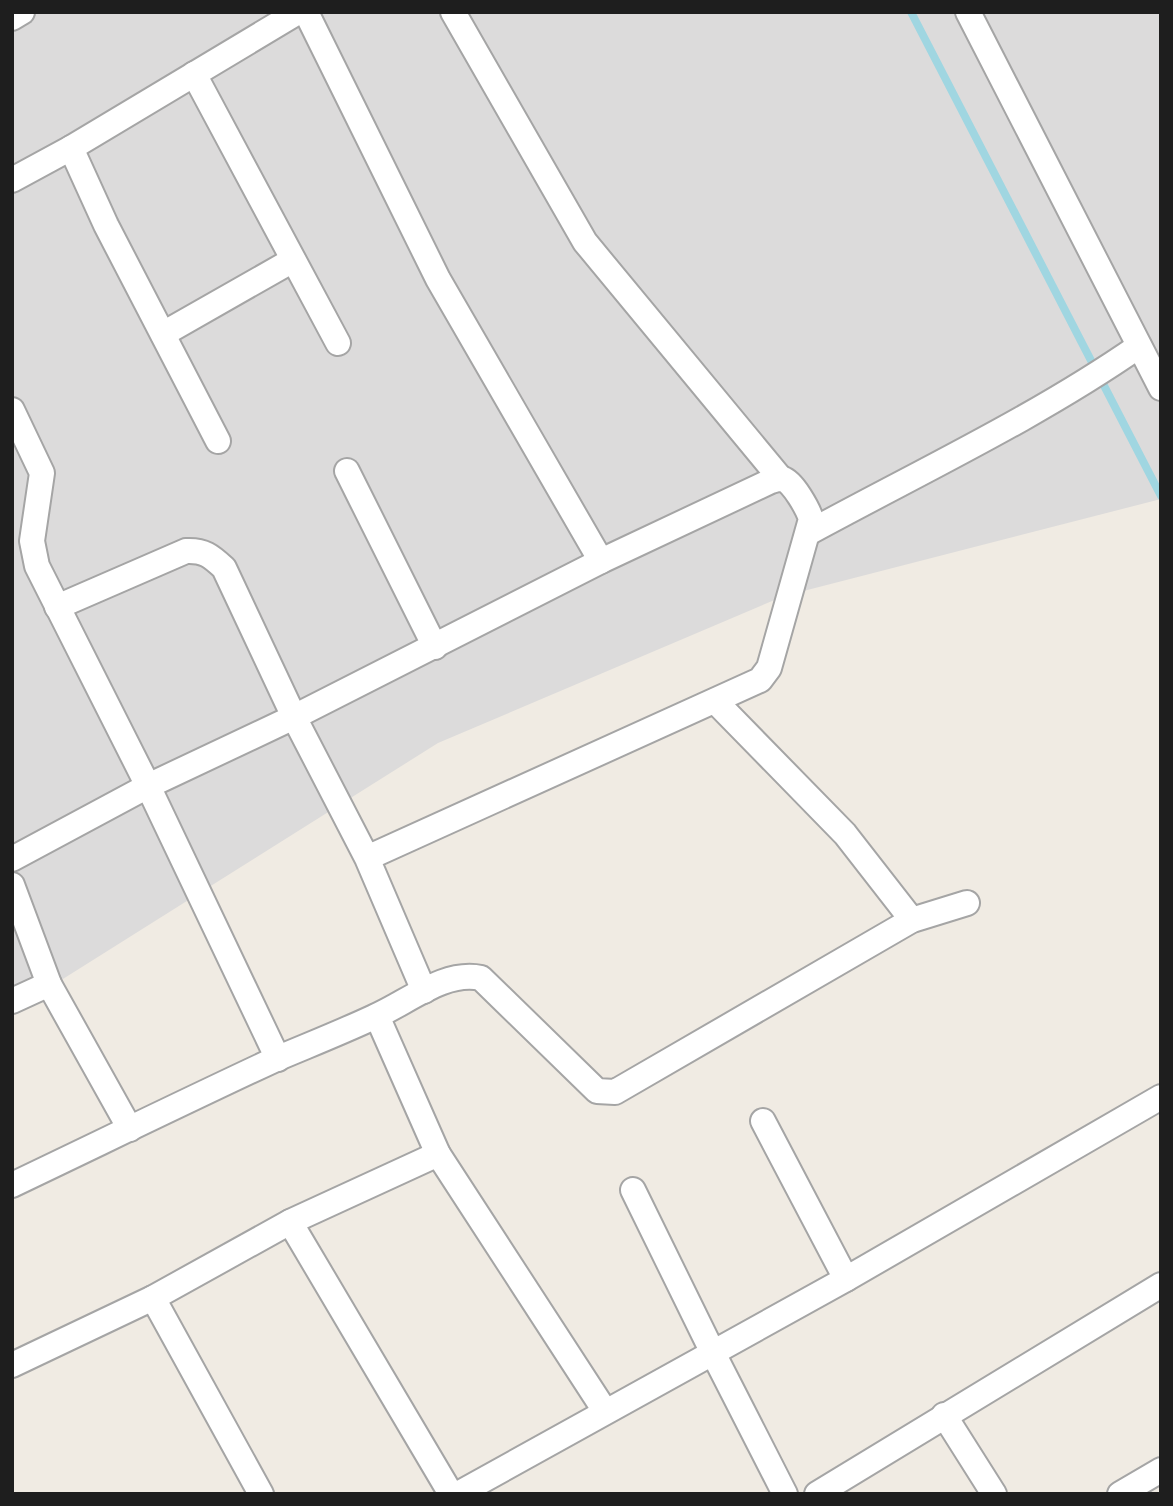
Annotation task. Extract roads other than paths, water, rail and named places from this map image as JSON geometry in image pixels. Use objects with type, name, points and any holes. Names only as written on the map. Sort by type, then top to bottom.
[{"type":"street","points":[[12,18],[22,12]]},
{"type":"street","points":[[12,180],[71,148],[298,12]]},
{"type":"street","points":[[306,12],[438,279],[601,561]]},
{"type":"street","points":[[367,858],[760,680],[769,668],[811,519],[809,511],[788,482],[781,479],[585,242],[453,12]]},
{"type":"street","points":[[968,12],[1161,388]]},
{"type":"street","points":[[194,74],[338,343]]},
{"type":"street","points":[[71,148],[106,225],[218,441]]},
{"type":"street","points":[[163,334],[293,260]]},
{"type":"street","points":[[808,533],[1096,375],[1139,346]]},
{"type":"street","points":[[12,410],[41,473],[32,541],[37,566],[148,786],[278,1059]]},
{"type":"street","points":[[347,471],[435,647]]},
{"type":"street","points":[[12,859],[148,786],[435,647],[601,561],[771,481],[781,479]]},
{"type":"street","points":[[57,607],[187,551],[198,550],[209,555],[224,568],[294,717],[367,858],[424,990]]},
{"type":"street","points":[[715,701],[845,834],[912,920]]},
{"type":"street","points":[[12,885],[49,984],[130,1129]]},
{"type":"street","points":[[12,1185],[278,1059],[377,1016],[424,990],[470,975],[481,978],[597,1091],[615,1093],[912,920],[967,902]]},
{"type":"street","points":[[12,1001],[49,984]]},
{"type":"street","points":[[377,1016],[439,1154],[605,1411]]},
{"type":"street","points":[[458,1494],[846,1279],[1161,1097]]},
{"type":"street","points":[[763,1121],[846,1279]]},
{"type":"street","points":[[12,1365],[153,1298],[290,1222],[439,1154]]},
{"type":"street","points":[[633,1190],[785,1494]]},
{"type":"street","points":[[290,1222],[451,1494]]},
{"type":"street","points":[[817,1494],[1161,1285]]},
{"type":"street","points":[[153,1298],[261,1494]]},
{"type":"street","points":[[944,1415],[994,1494]]},
{"type":"street","points":[[1120,1494],[1161,1470]]},
{"type":"waterway","points":[[911,12],[1161,496]]}]
